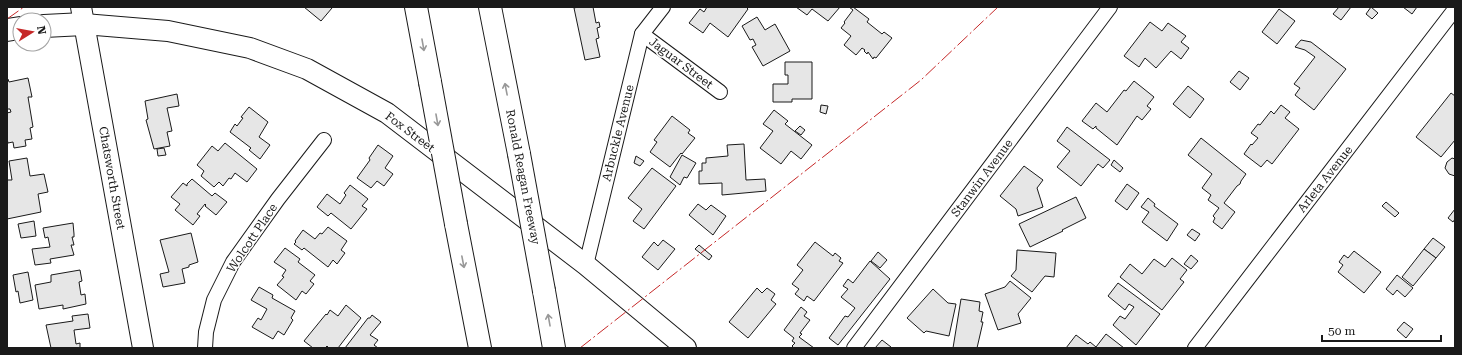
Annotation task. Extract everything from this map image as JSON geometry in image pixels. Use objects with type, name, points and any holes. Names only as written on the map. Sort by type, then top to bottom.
[{"type":"main road","points":[[416,7],[480,348]]},
{"type":"main road","name":"Ronald Reagan Freeway","points":[[490,7],[519,154],[554,348]]},
{"type":"main road","points":[[52,24],[83,15]]},
{"type":"main road","name":"Fox Street","points":[[83,15],[250,48],[307,69],[386,113],[586,265],[686,348]]},
{"type":"main road","name":"Chatsworth Street","points":[[83,15],[143,348]]},
{"type":"street","name":"Arbuckle Avenue","points":[[586,265],[642,34],[663,7]]},
{"type":"street","name":"Stanwin Avenue","points":[[854,348],[1110,7]]},
{"type":"street","name":"Arleta Avenue","points":[[1195,348],[1455,9]]},
{"type":"street","name":"Jaguar Street","points":[[642,34],[720,92]]},
{"type":"street","name":"Wolcott Place","points":[[205,348],[206,332],[214,300],[233,262],[278,199],[324,140]]},
{"type":"building","points":[[304,7],[331,7],[332,8],[321,21]]},
{"type":"building","points":[[593,7],[596,23],[599,22],[600,27],[597,28],[599,38],[596,39],[600,57],[585,60],[574,8]]},
{"type":"building","points":[[707,7],[746,7],[748,9],[728,37],[710,23],[703,33],[689,23],[700,9],[704,12]]},
{"type":"building","points":[[796,7],[840,7],[828,21],[812,9],[807,15]]},
{"type":"building","points":[[849,7],[853,7],[869,19],[867,22],[882,34],[884,32],[892,38],[876,58],[874,57],[873,59],[868,52],[867,54],[862,48],[856,55],[844,45],[851,36],[841,28],[853,10]]},
{"type":"building","points":[[1339,7],[1351,7],[1341,20],[1333,14]]},
{"type":"building","points":[[1371,7],[1378,13],[1372,19],[1366,14]]},
{"type":"building","points":[[1403,7],[1417,7],[1412,14]]},
{"type":"building","points":[[1279,9],[1295,21],[1277,44],[1262,32]]},
{"type":"building","points":[[757,17],[765,30],[775,24],[790,51],[763,66],[752,47],[756,45],[753,39],[750,40],[742,26]]},
{"type":"building","points":[[1150,22],[1162,31],[1168,23],[1186,36],[1181,42],[1189,48],[1181,59],[1171,51],[1156,68],[1145,58],[1139,67],[1124,56]]},
{"type":"building","points":[[1301,40],[1311,42],[1346,69],[1314,110],[1295,95],[1300,88],[1294,84],[1315,57],[1305,50],[1295,47]]},
{"type":"building","points":[[785,62],[812,62],[812,99],[792,99],[792,102],[773,102],[773,84],[788,84],[788,75],[785,75]]},
{"type":"building","points":[[1239,71],[1249,78],[1240,90],[1230,82]]},
{"type":"building","points":[[28,78],[32,97],[28,97],[33,127],[30,128],[32,139],[25,140],[26,146],[14,148],[13,142],[8,143],[7,139],[7,113],[11,112],[10,109],[7,109],[7,79],[9,82]]},
{"type":"building","points":[[1134,81],[1154,97],[1147,106],[1151,109],[1142,120],[1137,116],[1117,145],[1096,128],[1096,126],[1093,129],[1082,121],[1096,103],[1107,112],[1124,90],[1126,91]]},
{"type":"building","points":[[1188,86],[1204,99],[1190,118],[1173,104]]},
{"type":"building","points":[[1451,93],[1455,96],[1455,140],[1441,157],[1416,137]]},
{"type":"building","points":[[177,94],[179,106],[167,108],[172,131],[167,132],[170,146],[154,149],[146,120],[148,119],[145,101]]},
{"type":"building","points":[[821,105],[828,106],[826,114],[820,112]]},
{"type":"building","points":[[1281,105],[1290,112],[1285,118],[1299,129],[1272,164],[1267,160],[1261,167],[1244,154],[1251,144],[1252,145],[1258,138],[1251,133],[1258,124],[1260,125],[1271,111],[1274,114]]},
{"type":"building","points":[[249,107],[268,122],[259,137],[270,145],[260,159],[249,150],[251,148],[230,132],[235,124],[237,126],[243,118],[241,117]]},
{"type":"building","points":[[774,110],[788,121],[785,124],[812,145],[801,159],[791,151],[781,164],[760,148],[773,131],[763,124]]},
{"type":"building","points":[[672,116],[690,130],[688,133],[695,138],[670,167],[650,152],[657,142],[654,140]]},
{"type":"building","points":[[800,126],[805,130],[801,135],[795,131]]},
{"type":"building","points":[[1067,127],[1110,160],[1103,168],[1098,164],[1081,186],[1057,167],[1070,151],[1057,141]]},
{"type":"building","points":[[1201,138],[1246,174],[1240,184],[1224,203],[1235,212],[1222,229],[1213,222],[1215,218],[1213,216],[1219,208],[1208,200],[1211,195],[1202,188],[1212,174],[1188,155]]},
{"type":"building","points":[[225,143],[257,169],[247,182],[235,173],[223,186],[219,182],[214,187],[201,176],[204,171],[197,165],[212,146],[218,151]]},
{"type":"building","points":[[744,144],[746,180],[765,179],[766,191],[722,195],[722,183],[699,184],[699,171],[702,171],[702,163],[706,163],[706,158],[728,156],[727,145]]},
{"type":"building","points":[[378,145],[393,156],[385,168],[393,174],[384,186],[377,181],[371,188],[357,178],[370,160],[369,158]]},
{"type":"building","points":[[164,148],[166,155],[158,156],[157,149]]},
{"type":"building","points":[[682,155],[696,163],[687,178],[684,177],[680,185],[670,177]]},
{"type":"building","points":[[636,156],[644,161],[640,166],[634,163]]},
{"type":"building","points":[[27,158],[30,176],[44,174],[48,192],[38,194],[41,212],[7,219],[7,180],[12,180],[9,161]]},
{"type":"building","points":[[1452,158],[1455,159],[1455,176],[1449,174],[1445,168],[1447,162]]},
{"type":"building","points":[[1114,160],[1123,168],[1120,172],[1111,165]]},
{"type":"building","points":[[1024,166],[1043,180],[1037,188],[1043,207],[1018,216],[1016,209],[1000,196]]},
{"type":"building","points":[[652,168],[676,186],[644,229],[633,221],[642,209],[628,198]]},
{"type":"building","points":[[192,179],[212,196],[215,193],[227,202],[216,215],[205,206],[205,204],[197,214],[200,216],[193,225],[175,210],[180,204],[171,197],[183,183],[187,186]]},
{"type":"building","points":[[1127,184],[1139,193],[1127,210],[1115,201]]},
{"type":"building","points":[[350,185],[368,199],[362,206],[367,209],[351,229],[331,213],[328,216],[317,207],[327,194],[340,204],[346,195],[344,193]]},
{"type":"building","points":[[1076,197],[1086,218],[1030,247],[1019,224]]},
{"type":"building","points":[[1148,198],[1155,204],[1154,206],[1178,224],[1167,241],[1142,222],[1149,212],[1141,207]]},
{"type":"building","points":[[1386,202],[1399,213],[1395,217],[1382,206]]},
{"type":"building","points":[[698,204],[706,210],[711,205],[726,216],[713,235],[689,215]]},
{"type":"building","points":[[1455,209],[1455,219],[1453,222],[1448,218]]},
{"type":"building","points":[[34,221],[36,236],[21,238],[18,224]]},
{"type":"building","points":[[73,223],[74,237],[72,237],[74,245],[71,245],[74,255],[50,259],[51,263],[35,265],[32,249],[50,247],[48,237],[45,238],[43,228]]},
{"type":"building","points":[[328,227],[347,241],[341,250],[345,253],[337,264],[333,260],[328,267],[304,248],[302,250],[294,244],[303,230],[315,239]]},
{"type":"building","points":[[1192,229],[1200,234],[1195,241],[1187,235]]},
{"type":"building","points":[[191,233],[198,262],[182,269],[185,283],[163,287],[160,274],[169,272],[160,240]]},
{"type":"building","points":[[1433,238],[1445,247],[1436,258],[1424,249]]},
{"type":"building","points":[[663,240],[675,249],[658,270],[642,257],[654,242],[658,246]]},
{"type":"building","points":[[815,242],[833,256],[835,253],[841,258],[839,261],[843,263],[814,301],[807,296],[804,301],[795,294],[799,289],[792,284],[803,270],[797,265]]},
{"type":"building","points":[[699,245],[712,256],[709,260],[695,249]]},
{"type":"building","points":[[285,248],[300,259],[298,262],[315,275],[310,281],[314,284],[306,294],[302,291],[296,300],[277,285],[284,277],[282,276],[286,270],[274,262]]},
{"type":"building","points":[[1424,249],[1436,258],[1413,286],[1402,277]]},
{"type":"building","points":[[1017,250],[1056,253],[1054,277],[1045,276],[1032,292],[1011,276],[1016,270]]},
{"type":"building","points":[[1354,251],[1381,272],[1364,293],[1338,272],[1343,265],[1339,262],[1344,255],[1348,258]]},
{"type":"building","points":[[878,252],[887,260],[880,268],[871,261]]},
{"type":"building","points":[[1191,255],[1198,261],[1191,269],[1184,264]]},
{"type":"building","points":[[1172,258],[1187,270],[1180,279],[1184,282],[1162,310],[1120,277],[1130,264],[1142,274],[1154,259],[1165,267]]},
{"type":"building","points":[[870,261],[890,279],[838,345],[829,338],[845,316],[848,317],[855,308],[841,297],[848,289],[843,286],[848,279],[853,283]]},
{"type":"building","points":[[80,270],[82,281],[79,282],[81,295],[85,294],[86,304],[63,309],[63,305],[39,309],[35,285],[51,282],[51,275]]},
{"type":"building","points":[[28,272],[33,300],[20,303],[18,291],[16,292],[13,275]]},
{"type":"building","points":[[1397,275],[1413,288],[1405,297],[1397,290],[1393,295],[1386,289]]},
{"type":"building","points":[[1010,281],[1031,298],[1018,314],[1021,323],[998,330],[985,294],[1005,287]]},
{"type":"building","points":[[1118,283],[1160,314],[1136,345],[1113,325],[1120,316],[1125,319],[1134,307],[1129,304],[1125,310],[1108,296]]},
{"type":"building","points":[[259,287],[273,295],[272,298],[295,311],[291,318],[293,320],[284,335],[278,331],[273,339],[252,327],[258,318],[261,320],[267,309],[251,300]]},
{"type":"building","points":[[757,288],[762,293],[767,288],[775,294],[771,300],[776,304],[748,338],[729,322]]},
{"type":"building","points":[[933,289],[948,303],[956,304],[949,336],[926,331],[924,333],[907,318]]},
{"type":"building","points":[[961,299],[980,302],[979,311],[983,312],[981,322],[983,322],[977,348],[953,348]]},
{"type":"building","points":[[346,305],[361,318],[338,348],[329,348],[327,346],[325,348],[313,348],[304,341],[330,310],[338,316]]},
{"type":"building","points":[[801,307],[807,312],[804,316],[810,320],[800,333],[802,334],[799,337],[814,348],[794,348],[792,346],[795,343],[792,341],[794,338],[784,330]]},
{"type":"building","points":[[88,314],[90,328],[74,330],[76,344],[80,343],[80,348],[51,348],[46,325],[73,321],[72,316]]},
{"type":"building","points":[[372,315],[381,322],[370,335],[378,340],[374,345],[378,348],[345,348],[368,318]]},
{"type":"building","points":[[1404,322],[1413,329],[1406,338],[1397,330]]},
{"type":"building","points":[[1106,334],[1124,348],[1066,348],[1076,335],[1088,344],[1090,342],[1096,347]]},
{"type":"building","points":[[882,340],[891,347],[875,348]]},
{"type":"power","points":[[7,19],[24,7]]},
{"type":"power","points":[[580,348],[921,80],[998,7]]}]
